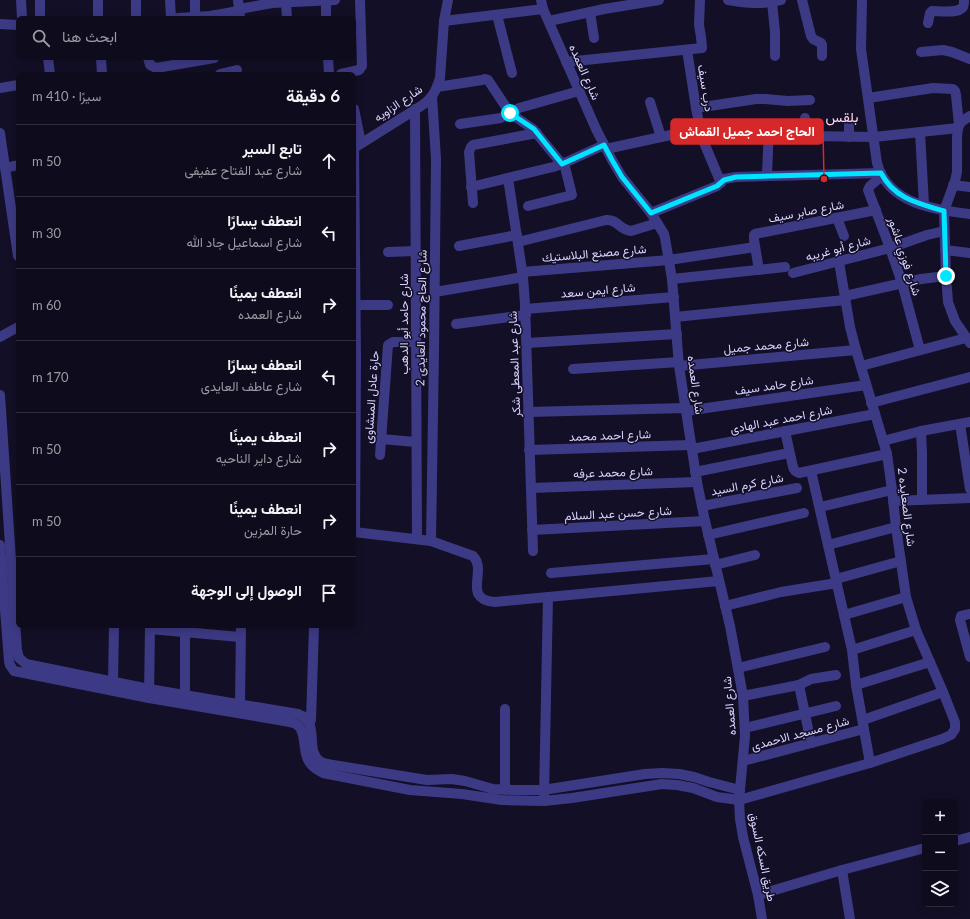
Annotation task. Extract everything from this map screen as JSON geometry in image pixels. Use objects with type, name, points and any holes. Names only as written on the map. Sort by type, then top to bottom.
[{"type":"street","points":[[20,0],[22,16]]},
{"type":"street","points":[[40,0],[40,16]]},
{"type":"street","points":[[98,0],[98,16]]},
{"type":"street","points":[[136,0],[136,16]]},
{"type":"street","points":[[170,0],[171,16]]},
{"type":"street","points":[[195,0],[195,16]]},
{"type":"street","points":[[215,16],[272,2],[286,3],[330,0],[326,16]]},
{"type":"street","points":[[352,72],[359,70],[362,66],[360,0]]},
{"type":"street","name":"شارع الزاويه","points":[[356,146],[427,102],[435,92],[440,78],[444,21],[448,0]]},
{"type":"street","points":[[549,21],[590,12],[603,5],[659,0]]},
{"type":"street","points":[[566,62],[702,48],[699,25],[700,0]]},
{"type":"street","points":[[728,0],[758,3],[777,1],[775,56]]},
{"type":"street","points":[[802,0],[810,36],[812,39],[821,43],[822,56]]},
{"type":"street","points":[[862,0],[861,49],[877,163],[882,175],[890,186],[904,198],[913,202],[944,211],[970,214]]},
{"type":"street","points":[[928,23],[930,13],[932,11],[958,10],[964,5],[964,0]]},
{"type":"street","points":[[286,3],[286,16]]},
{"type":"street","points":[[444,21],[497,15],[542,4]]},
{"type":"street","name":"شارع العمده","points":[[542,4],[566,62],[605,147],[622,177],[651,213],[665,238],[672,279],[679,364],[696,477],[714,562],[730,626],[743,696],[745,736],[739,795]]},
{"type":"street","points":[[590,12],[594,38]]},
{"type":"street","points":[[497,15],[512,72]]},
{"type":"street","points":[[0,24],[16,25]]},
{"type":"street","name":"درب سيف","points":[[687,50],[702,138],[721,183]]},
{"type":"street","points":[[921,52],[942,50],[970,59]]},
{"type":"street","points":[[48,60],[50,72]]},
{"type":"street","points":[[101,60],[102,72]]},
{"type":"street","points":[[150,62],[156,68],[195,60]]},
{"type":"street","points":[[216,60],[218,72]]},
{"type":"street","points":[[328,60],[329,72]]},
{"type":"street","points":[[228,72],[236,70]]},
{"type":"street","points":[[435,92],[485,79],[490,82],[510,113],[534,129],[563,164],[572,195],[528,206]]},
{"type":"street","points":[[0,88],[16,85]]},
{"type":"street","points":[[868,98],[933,88],[953,89],[956,94],[959,127]]},
{"type":"street","points":[[460,124],[501,118],[523,106],[579,91]]},
{"type":"street","name":"شارع الحاج محمود العايدى 2","points":[[431,541],[436,159],[435,92]]},
{"type":"street","points":[[696,108],[765,98],[788,101],[810,100]]},
{"type":"street","points":[[650,102],[661,137]]},
{"type":"street","name":"شارع حامد أبو الدهب","points":[[415,109],[417,539]]},
{"type":"street","points":[[861,366],[920,350],[968,340],[955,321],[948,302],[944,211],[957,172],[957,137],[959,127],[961,122],[970,116]]},
{"type":"street","points":[[805,118],[806,132],[808,136],[874,137],[959,127]]},
{"type":"street","points":[[849,122],[849,137]]},
{"type":"street","points":[[767,176],[769,126]]},
{"type":"street","name":"درب سيف","points":[[472,187],[563,164],[605,147],[700,129]]},
{"type":"street","points":[[920,132],[924,205]]},
{"type":"street","points":[[0,133],[4,171],[16,242]]},
{"type":"street","points":[[472,203],[469,152],[471,147],[473,145],[537,133]]},
{"type":"street","points":[[4,171],[16,167]]},
{"type":"street","points":[[651,213],[717,186],[724,180],[736,177],[882,175]]},
{"type":"street","name":"شارع فوزي عاشور","points":[[882,175],[868,189],[902,283],[920,350]]},
{"type":"street","name":"شارع عبد المعطى شكر","points":[[508,178],[522,275],[525,312],[533,551]]},
{"type":"street","points":[[953,185],[970,186]]},
{"type":"street","name":"شارع صابر سيف","points":[[755,247],[755,234],[876,210]]},
{"type":"street","points":[[837,218],[844,236]]},
{"type":"street","points":[[459,246],[517,239],[606,220],[613,220],[623,229],[631,231],[657,223]]},
{"type":"street","name":"شارع أبو غريبه","points":[[672,279],[759,270],[789,270],[839,262],[944,231]]},
{"type":"street","points":[[669,260],[755,247],[759,270]]},
{"type":"street","points":[[945,250],[970,253]]},
{"type":"street","points":[[388,252],[416,251]]},
{"type":"street","name":"شارع مصنع البلاستيك","points":[[434,292],[522,275],[669,260]]},
{"type":"street","name":"شارع الصعايده 2","points":[[839,262],[856,350],[886,454],[906,597],[916,630],[955,722],[955,729],[951,735],[870,763]]},
{"type":"street","points":[[675,317],[845,298],[902,283],[946,276]]},
{"type":"street","name":"شارع ايمن سعد","points":[[456,324],[525,312],[674,297]]},
{"type":"street","points":[[356,305],[388,305]]},
{"type":"street","points":[[416,305],[434,305]]},
{"type":"street","points":[[0,337],[16,328]]},
{"type":"street","points":[[527,343],[677,334]]},
{"type":"street","name":"حارة عادل المنشاوى","points":[[380,455],[388,345],[393,342],[416,342]]},
{"type":"street","name":"شارع محمد جميل","points":[[573,369],[679,364],[856,350]]},
{"type":"street","points":[[871,403],[970,377]]},
{"type":"street","name":"شارع حامد سيف","points":[[528,412],[686,410],[866,386]]},
{"type":"street","points":[[0,394],[2,459],[17,650],[19,658],[26,664],[113,682],[149,694],[185,695],[298,714],[307,719],[311,728],[311,764],[323,773],[410,790],[462,794],[502,800],[572,798],[662,784],[693,788],[717,797],[739,795],[870,763],[856,685],[852,650],[811,471]]},
{"type":"street","name":"شارع احمد عبد الهادى","points":[[691,447],[875,414]]},
{"type":"street","points":[[882,441],[921,431],[965,423],[970,489]]},
{"type":"street","points":[[785,431],[792,467],[796,473],[886,454]]},
{"type":"street","points":[[921,431],[922,500]]},
{"type":"street","points":[[381,440],[416,442]]},
{"type":"street","name":"شارع احمد محمد","points":[[530,450],[691,447]]},
{"type":"street","name":"شارع محمد عرفه","points":[[531,488],[696,477],[789,452]]},
{"type":"street","name":"شارع كرم السيد","points":[[702,506],[797,488]]},
{"type":"street","points":[[820,507],[892,490]]},
{"type":"street","points":[[893,501],[970,498]]},
{"type":"street","points":[[708,535],[804,513]]},
{"type":"street","name":"شارع حسن عبد السلام","points":[[532,530],[705,521]]},
{"type":"street","points":[[828,545],[896,528]]},
{"type":"street","points":[[356,532],[431,541],[473,556],[476,558],[478,563],[477,591],[480,597],[486,601],[495,602],[719,581]]},
{"type":"street","points":[[0,545],[5,667],[14,671],[149,694],[290,722],[297,725],[301,730],[310,755],[327,764],[427,780],[452,779],[493,789],[505,790],[543,790],[645,774],[680,774],[718,785],[739,795]]},
{"type":"street","points":[[551,573],[714,562],[755,556]]},
{"type":"street","points":[[725,606],[781,592],[836,581],[901,562]]},
{"type":"street","points":[[544,800],[548,597]]},
{"type":"street","points":[[844,615],[906,597]]},
{"type":"street","points":[[966,615],[961,616],[960,620],[970,657]]},
{"type":"street","points":[[113,682],[114,628]]},
{"type":"street","points":[[149,694],[150,628],[240,637]]},
{"type":"street","points":[[240,704],[241,628]]},
{"type":"street","points":[[309,723],[311,720],[314,628]]},
{"type":"street","points":[[852,650],[916,630]]},
{"type":"street","points":[[185,695],[186,632]]},
{"type":"street","points":[[738,668],[825,647]]},
{"type":"street","points":[[856,685],[930,662]]},
{"type":"street","points":[[743,696],[799,685],[811,679],[836,675]]},
{"type":"street","points":[[799,685],[811,743]]},
{"type":"street","name":"شارع مسجد الاحمدى","points":[[743,761],[811,743],[943,692]]},
{"type":"street","points":[[745,728],[836,706]]},
{"type":"street","points":[[505,709],[505,790]]},
{"type":"street","points":[[368,771],[368,782]]},
{"type":"street","name":"طريق السكه السوق","points":[[739,795],[740,819],[743,838],[758,895],[762,919]]},
{"type":"street","points":[[958,840],[970,837]]},
{"type":"street","points":[[758,895],[842,870],[922,849]]},
{"type":"street","points":[[842,870],[850,919]]},
{"type":"place","name":"الحاج احمد جميل القماش","points":[[824,179]]},
{"type":"district","name":"بلقس","points":[[842,116]]},
{"type":"route","points":[[510,113],[534,129],[562,164],[604,145],[622,177],[651,213],[717,186],[724,180],[736,177],[881,173],[890,186],[904,198],[944,211],[946,276]]}]
